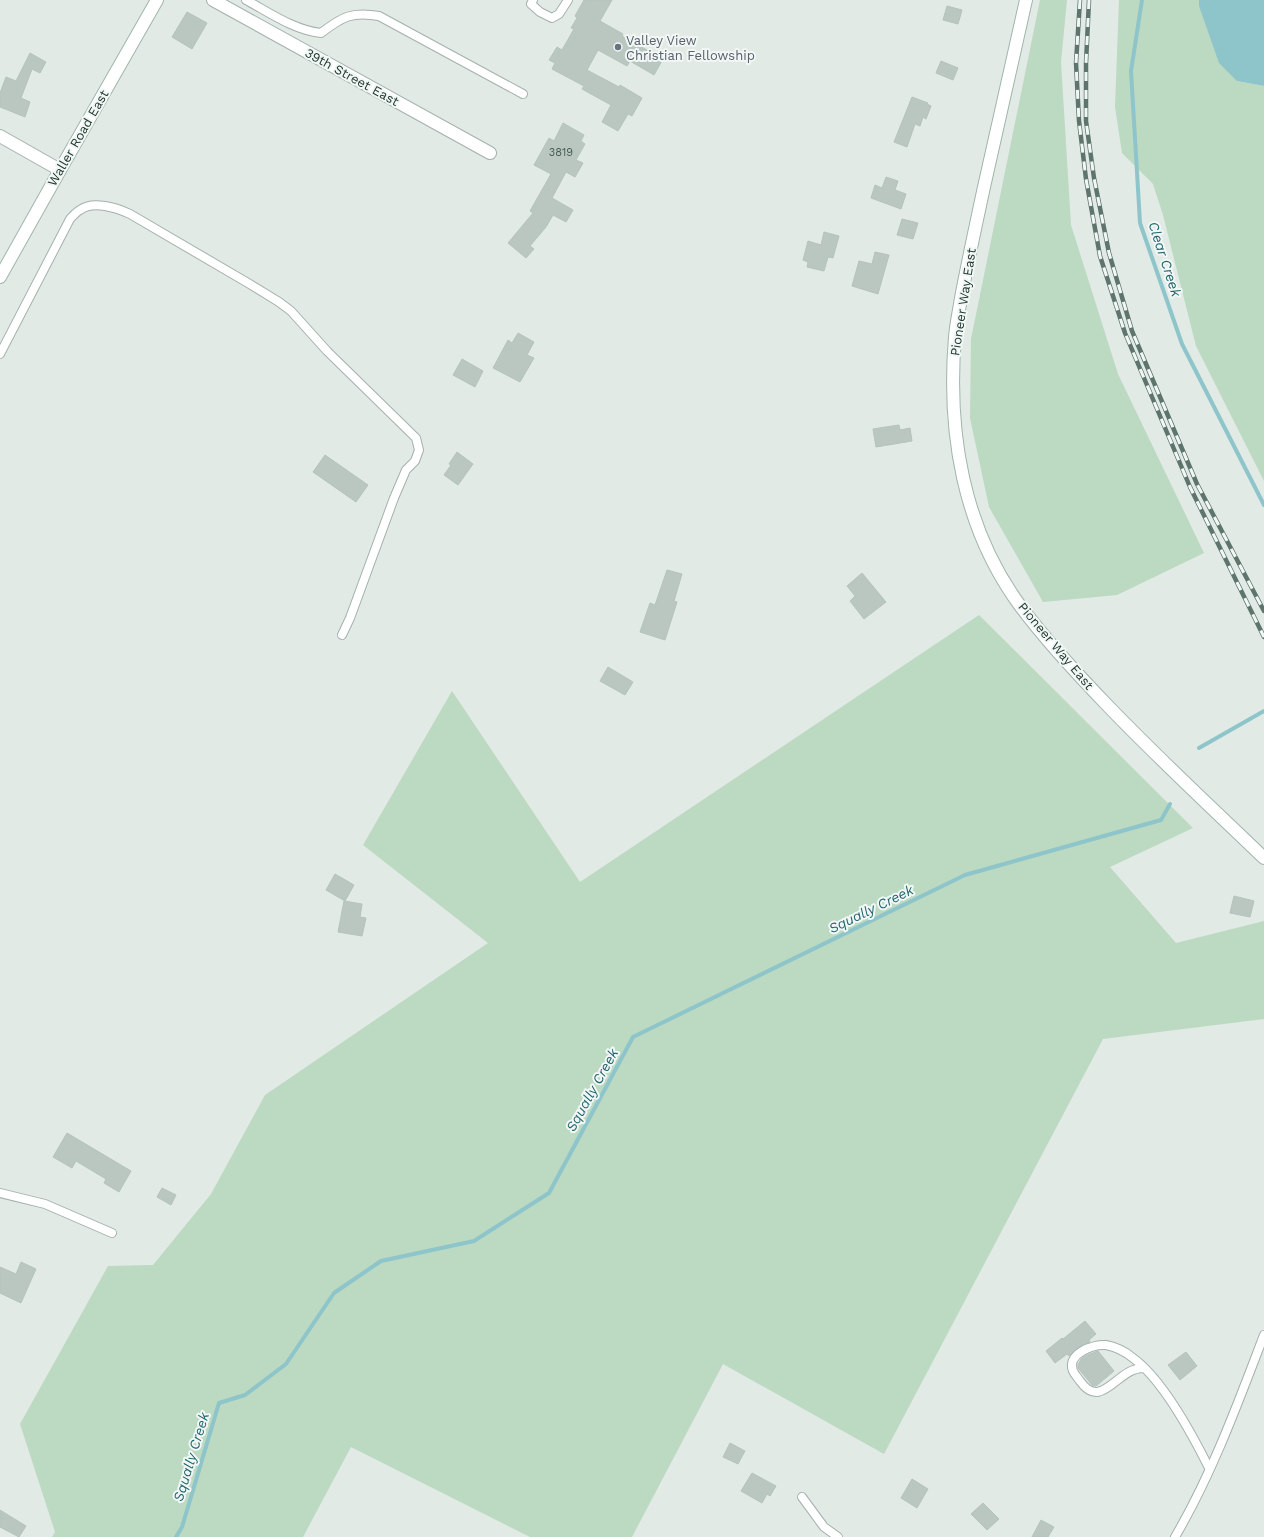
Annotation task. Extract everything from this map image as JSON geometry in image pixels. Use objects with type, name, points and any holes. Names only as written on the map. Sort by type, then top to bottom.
[{"type":"main road","name":"Waller Road East","points":[[0,277],[157,0]]},
{"type":"main road","name":"39th Street East","points":[[213,0],[490,153]]},
{"type":"main road","name":"Pioneer Way East","points":[[1026,0],[967,263],[955,335],[953,374],[954,425],[961,470],[970,508],[983,541],[998,570],[1020,606],[1052,646],[1071,668],[1138,737],[1264,858]]},
{"type":"main road","points":[[0,136],[60,170]]},
{"type":"lane","points":[[246,0],[297,27],[321,33],[341,18],[351,15],[366,14],[379,16],[523,94]]},
{"type":"lane","points":[[533,0],[531,4],[540,12],[552,18],[559,14],[568,0]]},
{"type":"lane","points":[[0,354],[70,219],[80,209],[90,207],[116,207],[130,214],[248,283],[291,311],[327,351],[416,438],[419,450],[415,461],[406,470],[394,498],[342,636]]},
{"type":"lane","points":[[0,1193],[45,1204],[112,1232]]},
{"type":"lane","points":[[1175,1537],[1191,1509],[1210,1468],[1232,1418],[1264,1335]]},
{"type":"lane","points":[[1144,1368],[1137,1368],[1128,1372],[1103,1391],[1097,1393],[1086,1390],[1073,1371],[1072,1364],[1081,1352],[1090,1347],[1105,1345],[1116,1348],[1134,1358],[1144,1368],[1154,1378],[1175,1408],[1210,1468]]},
{"type":"lane","points":[[802,1497],[824,1527],[838,1537]]},
{"type":"green space","points":[[1040,0],[1067,0],[1061,62],[1071,225],[1118,374],[1204,553],[1117,595],[1043,602],[989,507],[970,418],[971,339]]},
{"type":"green space","points":[[1119,0],[1199,0],[1199,6],[1237,81],[1264,86],[1264,481],[1196,346],[1163,215],[1153,184],[1122,153],[1115,107]]},
{"type":"green space","points":[[979,615],[1193,828],[1110,867],[1176,943],[1264,921],[1264,1019],[1103,1039],[884,1454],[723,1364],[632,1537],[530,1537],[351,1447],[303,1537],[52,1537],[55,1532],[20,1424],[108,1266],[153,1265],[211,1194],[265,1095],[488,943],[363,845],[452,691],[580,882]]},
{"type":"water","points":[[1199,0],[1264,0],[1264,86],[1237,81],[1219,63],[1199,6]]},
{"type":"building","points":[[584,0],[612,0],[600,21],[623,34],[622,36],[663,59],[654,75],[630,61],[627,66],[598,50],[587,70],[619,87],[620,85],[642,98],[632,116],[628,114],[618,131],[602,122],[611,105],[582,89],[584,86],[552,69],[555,63],[549,60],[557,47],[562,50],[574,29],[571,28],[577,18],[575,16]]},
{"type":"building","points":[[947,6],[962,10],[958,24],[943,20]]},
{"type":"building","points":[[187,12],[207,23],[192,49],[172,37]]},
{"type":"building","points":[[30,53],[46,62],[40,73],[32,69],[21,98],[30,102],[25,117],[0,107],[0,93],[6,77],[16,81]]},
{"type":"building","points":[[941,61],[958,68],[953,80],[936,73]]},
{"type":"building","points":[[912,97],[928,103],[927,104],[931,106],[926,119],[923,117],[920,126],[915,124],[907,147],[894,142]]},
{"type":"building","points":[[563,123],[584,135],[581,141],[585,144],[576,160],[583,163],[575,177],[566,172],[552,198],[573,210],[566,222],[553,215],[546,227],[530,246],[534,249],[526,258],[508,243],[533,213],[530,211],[551,174],[534,165],[549,138],[554,141]]},
{"type":"building","points":[[886,177],[898,181],[895,190],[906,194],[901,209],[871,198],[875,185],[882,188]]},
{"type":"building","points":[[902,219],[918,223],[913,239],[897,235]]},
{"type":"building","points":[[824,232],[839,236],[833,258],[828,257],[824,271],[807,267],[808,262],[803,260],[808,241],[821,245]]},
{"type":"building","points":[[875,252],[889,255],[878,294],[852,286],[859,261],[872,264]]},
{"type":"building","points":[[518,333],[534,342],[527,355],[534,358],[520,382],[493,368],[508,340],[512,343]]},
{"type":"building","points":[[462,359],[483,371],[475,387],[453,375]]},
{"type":"building","points":[[899,425],[900,430],[910,428],[912,441],[876,447],[873,429]]},
{"type":"building","points":[[457,452],[473,464],[458,485],[444,475]]},
{"type":"building","points":[[325,455],[368,485],[356,502],[313,472]]},
{"type":"building","points":[[667,570],[682,574],[674,601],[677,602],[665,640],[640,632],[650,603],[655,605]]},
{"type":"building","points":[[862,573],[886,602],[864,619],[850,601],[855,596],[847,586]]},
{"type":"building","points":[[608,667],[633,682],[625,695],[600,681]]},
{"type":"building","points":[[335,874],[354,885],[345,901],[326,890]]},
{"type":"building","points":[[1234,896],[1254,901],[1250,917],[1230,913]]},
{"type":"building","points":[[344,901],[362,904],[360,917],[366,918],[362,936],[338,932]]},
{"type":"building","points":[[67,1133],[131,1171],[119,1192],[104,1183],[106,1179],[76,1161],[72,1168],[53,1157]]},
{"type":"building","points":[[162,1188],[176,1195],[171,1205],[157,1197]]},
{"type":"building","points":[[21,1262],[36,1269],[21,1303],[0,1293],[0,1267],[16,1274]]},
{"type":"building","points":[[1085,1321],[1096,1334],[1089,1340],[1090,1342],[1079,1347],[1069,1356],[1067,1354],[1055,1363],[1046,1351]]},
{"type":"building","points":[[1098,1351],[1114,1371],[1096,1386],[1092,1385],[1078,1368],[1078,1365],[1081,1359],[1085,1356]]},
{"type":"building","points":[[1186,1352],[1197,1366],[1180,1380],[1168,1365]]},
{"type":"building","points":[[730,1443],[745,1451],[738,1464],[723,1457]]},
{"type":"building","points":[[752,1473],[776,1486],[770,1496],[767,1494],[762,1503],[741,1491]]},
{"type":"building","points":[[912,1479],[928,1489],[917,1508],[901,1498]]},
{"type":"building","points":[[983,1503],[999,1519],[987,1530],[971,1514]]},
{"type":"building","points":[[0,1510],[26,1526],[19,1537],[0,1527]]},
{"type":"building","points":[[1041,1520],[1054,1527],[1048,1537],[1032,1537]]},
{"type":"waterway","name":"Clear Creek","points":[[1142,0],[1131,71],[1140,223],[1182,344],[1264,505]]},
{"type":"waterway","name":"Squally Creek","points":[[1199,748],[1264,711]]},
{"type":"waterway","name":"Squally Creek","points":[[176,1537],[182,1527],[219,1403],[245,1395],[286,1364],[334,1293],[381,1261],[474,1241],[549,1193],[633,1037],[965,875],[1161,820],[1170,804]]},
{"type":"railway","points":[[1080,0],[1076,63],[1079,121],[1086,179],[1100,256],[1125,333],[1190,487],[1264,637]]},
{"type":"railway","points":[[1089,0],[1086,63],[1086,121],[1094,178],[1109,253],[1132,331],[1197,484],[1264,611]]},
{"type":"place","name":"Valley View Christian Fellowship","points":[[618,47]]}]
